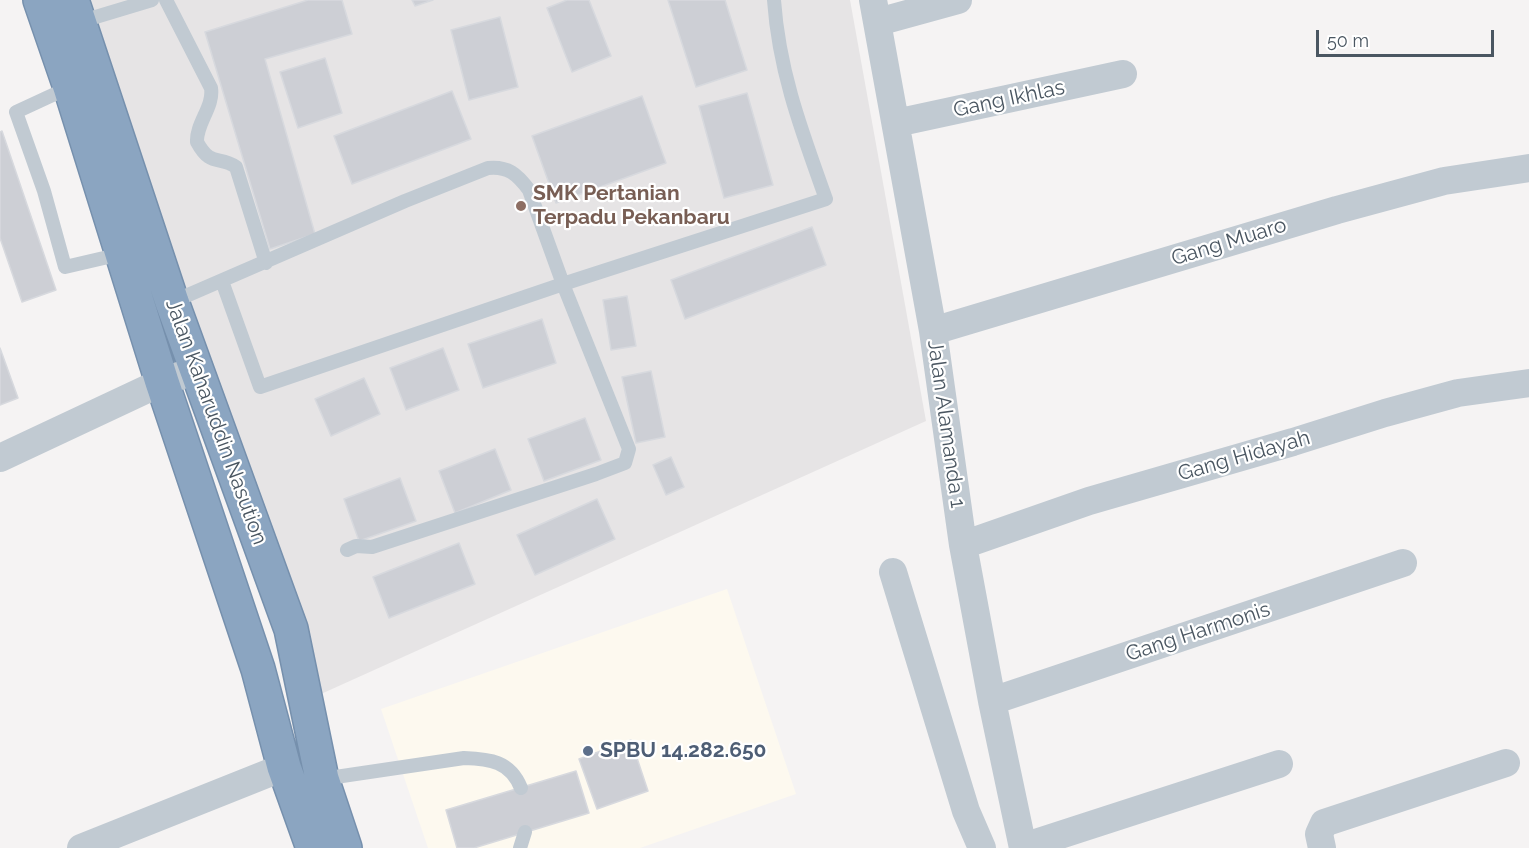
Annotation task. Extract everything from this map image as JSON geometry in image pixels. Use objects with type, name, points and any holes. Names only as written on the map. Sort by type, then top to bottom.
[{"type":"highway","name":"Jalan Kaharuddin Nasution","points":[[39,0],[70,87],[162,382],[258,669],[284,767],[313,848]]},
{"type":"highway","name":"Jalan Kaharuddin Nasution","points":[[76,11],[172,302],[291,629],[322,779],[345,848]]},
{"type":"street","points":[[875,11],[958,0]]},
{"type":"street","name":"Jalan Alamanda 1","points":[[875,11],[933,331],[963,545],[992,701],[1023,847]]},
{"type":"street","name":"Gang Ikhlas","points":[[896,123],[1123,74]]},
{"type":"street","name":"Gang Muaro","points":[[933,331],[1337,210],[1444,181],[1529,168]]},
{"type":"street","points":[[0,458],[162,382],[196,370]]},
{"type":"street","name":"Gang Hidayah","points":[[963,545],[1098,498],[1293,442],[1385,412],[1458,393],[1529,383]]},
{"type":"street","name":"Gang Harmonis","points":[[992,701],[1403,563]]},
{"type":"street","points":[[893,572],[966,811],[981,848]]},
{"type":"street","points":[[1322,848],[1319,834],[1324,823],[1506,763]]},
{"type":"street","points":[[1023,847],[1279,764]]},
{"type":"street","points":[[81,848],[284,767]]},
{"type":"lane","points":[[76,11],[152,0]]},
{"type":"lane","points":[[166,0],[211,88],[211,98],[200,122],[197,142],[208,157],[214,161],[229,163],[236,167],[266,263]]},
{"type":"lane","points":[[222,281],[260,387],[562,284],[826,199],[792,103],[776,32],[774,0]]},
{"type":"lane","points":[[70,87],[16,112],[44,191],[65,267],[121,254]]},
{"type":"lane","points":[[172,302],[405,201],[488,168],[501,167],[522,180],[529,190],[562,284],[629,449],[625,463],[372,546],[356,546],[347,550]]},
{"type":"lane","points":[[322,779],[475,758],[486,759],[507,767],[521,788]]},
{"type":"lane","points":[[520,848],[525,832]]},
{"type":"shaded area","name":"SMK Pertanian Terpadu Pekanbaru","points":[[91,0],[850,0],[926,421],[321,694],[220,411]]},
{"type":"shaded area","name":"SPBU 14.282.650","points":[[727,589],[796,794],[640,848],[428,848],[381,709]]},
{"type":"building","points":[[308,0],[342,0],[352,34],[265,59],[315,234],[270,249],[205,32]]},
{"type":"building","points":[[412,0],[433,0],[415,6]]},
{"type":"building","points":[[567,0],[589,0],[611,56],[572,72],[547,8]]},
{"type":"building","points":[[668,0],[725,0],[747,70],[696,87]]},
{"type":"building","points":[[500,17],[518,87],[469,100],[451,30]]},
{"type":"building","points":[[325,58],[342,113],[298,128],[280,72]]},
{"type":"building","points":[[452,91],[471,139],[352,184],[334,136]]},
{"type":"building","points":[[747,93],[773,185],[724,198],[699,106]]},
{"type":"building","points":[[642,96],[666,163],[556,203],[532,136]]},
{"type":"building","points":[[2,131],[56,290],[22,302],[0,238],[0,132]]},
{"type":"building","points":[[812,227],[826,265],[685,319],[671,280]]},
{"type":"building","points":[[627,296],[636,346],[611,350],[603,300]]},
{"type":"building","points":[[542,319],[556,363],[483,388],[468,344]]},
{"type":"building","points":[[0,348],[18,398],[0,405]]},
{"type":"building","points":[[443,348],[459,390],[406,410],[390,368]]},
{"type":"building","points":[[651,371],[665,437],[636,443],[622,377]]},
{"type":"building","points":[[364,378],[380,414],[331,436],[315,399]]},
{"type":"building","points":[[585,418],[601,460],[544,481],[528,439]]},
{"type":"building","points":[[495,449],[511,490],[455,513],[439,471]]},
{"type":"building","points":[[671,457],[684,487],[666,495],[653,465]]},
{"type":"building","points":[[400,478],[416,521],[359,541],[344,499]]},
{"type":"building","points":[[597,499],[615,539],[535,575],[517,535]]},
{"type":"building","points":[[459,543],[475,584],[389,618],[373,577]]},
{"type":"building","points":[[631,740],[648,791],[597,809],[579,759]]},
{"type":"building","points":[[576,771],[589,813],[474,848],[457,848],[446,810]]},
{"type":"place","name":"SMK Pertanian Terpadu Pekanbaru","points":[[521,206]]},
{"type":"place","name":"SPBU 14.282.650","points":[[588,751]]}]
